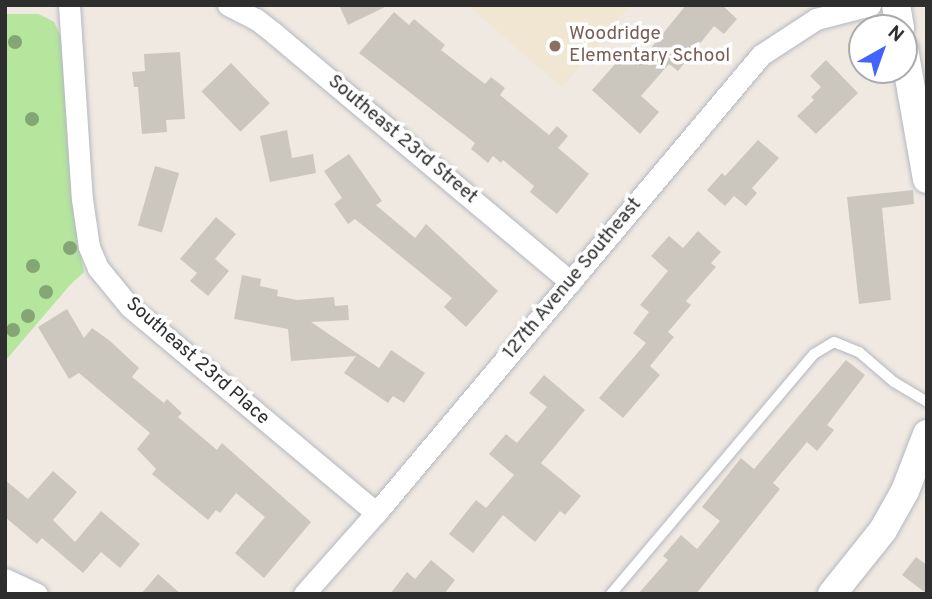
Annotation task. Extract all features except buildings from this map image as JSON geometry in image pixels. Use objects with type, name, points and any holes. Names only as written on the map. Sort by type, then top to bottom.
[{"type":"street","name":"Southeast 23rd Place","points":[[69,5],[82,199],[89,247],[98,268],[130,307],[376,513]]},
{"type":"street","name":"Southeast 23rd Street","points":[[228,5],[265,27],[571,282]]},
{"type":"street","name":"127th Avenue Southeast","points":[[304,594],[376,513],[761,55],[816,19],[870,5]]},
{"type":"street","points":[[910,84],[925,165]]},
{"type":"street","points":[[832,594],[883,530],[905,491],[926,441]]},
{"type":"street","points":[[5,579],[37,594]]},
{"type":"lane","points":[[611,594],[814,354],[834,342],[859,352],[894,382],[927,402]]},
{"type":"shaded area","name":"Woodridge Elementary School","points":[[467,5],[631,5],[562,87]]},
{"type":"green space","points":[[5,14],[38,14],[47,18],[54,22],[63,41],[75,224],[84,272],[5,361]]},
{"type":"place","name":"Woodridge Elementary School","points":[[555,46]]}]
